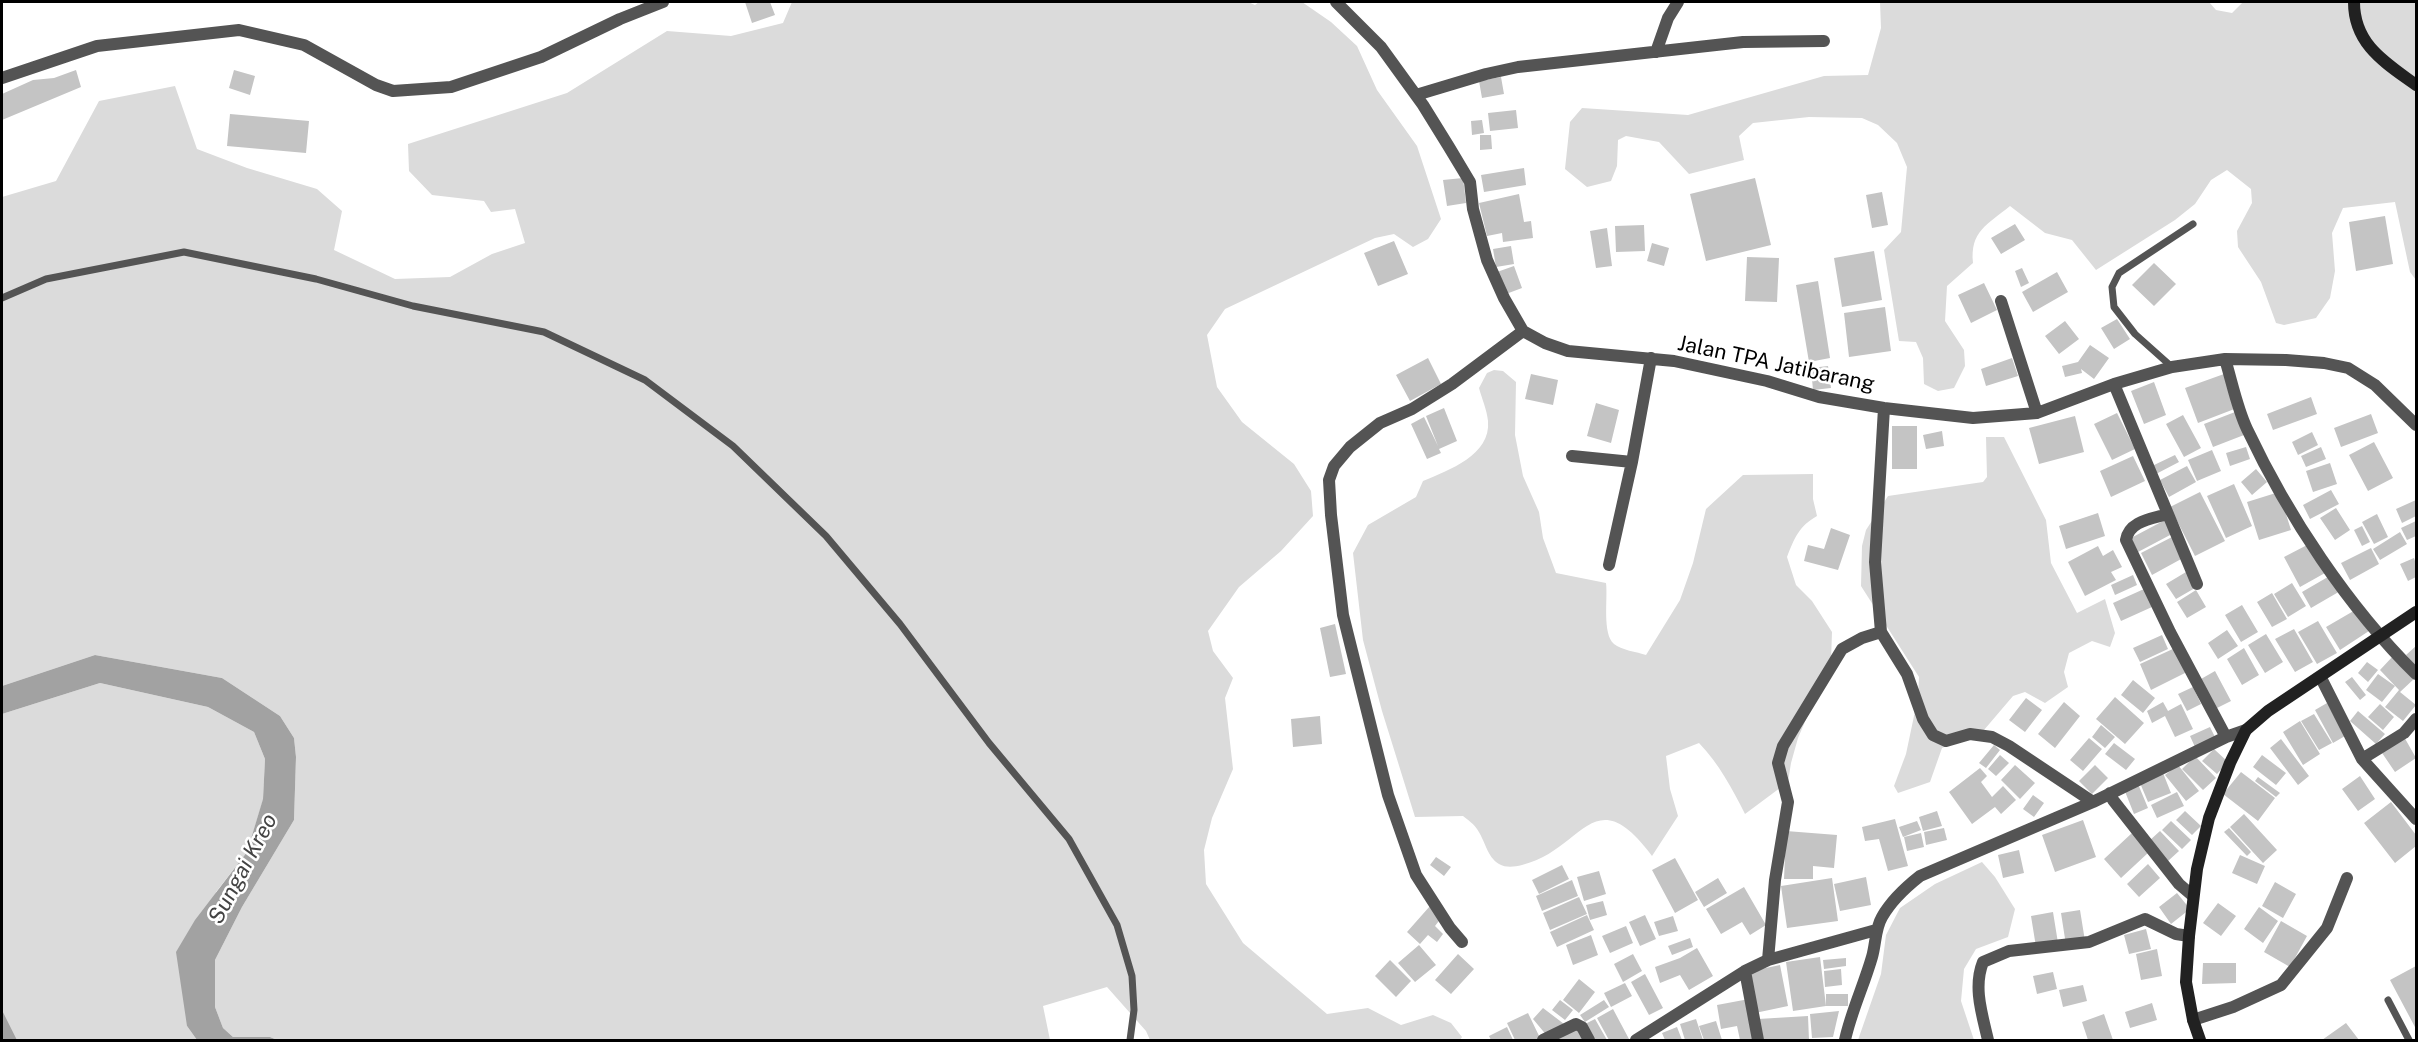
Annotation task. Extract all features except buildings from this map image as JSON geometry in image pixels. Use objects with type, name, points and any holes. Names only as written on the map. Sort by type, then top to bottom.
[{"type":"main road","points":[[2354,2],[2361,33],[2375,55],[2416,85]]},
{"type":"main road","points":[[2200,1041],[2193,1020],[2186,982],[2193,896],[2209,818],[2230,762],[2246,730],[2268,711],[2381,638],[2416,612]]},
{"type":"street","points":[[2,78],[97,46],[238,30],[303,45],[376,85],[393,91],[451,87],[541,57],[620,19],[663,2]]},
{"type":"street","points":[[1336,2],[1381,47],[1416,95],[1470,182],[1473,210],[1487,260],[1504,298],[1523,331],[1452,384],[1412,408],[1380,423],[1340,458],[1329,480],[1343,615],[1388,795],[1416,875],[1462,942]]},
{"type":"street","points":[[1656,52],[1668,18],[1678,2]]},
{"type":"street","points":[[1416,95],[1518,67],[1743,42],[1824,41]]},
{"type":"street","points":[[2001,301],[2037,413]]},
{"type":"street","name":"Jalan TPA Jatibarang","points":[[1523,331],[1533,338],[1568,351],[1674,361],[1767,381],[1819,397],[1884,408],[1973,418],[2037,413],[2114,384],[2172,367],[2225,359],[2324,363],[2348,368],[2375,385],[2416,425]]},
{"type":"street","points":[[1609,565],[1632,462],[1651,358]]},
{"type":"street","points":[[2225,359],[2246,428],[2317,552],[2381,638],[2416,674]]},
{"type":"street","points":[[2114,384],[2197,584]]},
{"type":"street","points":[[1884,408],[1875,562],[1881,632],[1907,674],[1923,719],[1933,735],[1946,741],[1970,734],[1992,737],[2093,801]]},
{"type":"street","points":[[1572,456],[1632,462]]},
{"type":"street","points":[[2168,514],[2133,525],[2127,532],[2126,540],[2170,632],[2226,736]]},
{"type":"street","points":[[1768,960],[1775,880],[1788,802],[1778,763],[1783,746],[1842,649],[1862,638],[1881,632]]},
{"type":"street","points":[[2320,678],[2362,759],[2416,819]]},
{"type":"street","points":[[2362,759],[2404,733],[2416,719]]},
{"type":"street","points":[[1845,1041],[1872,954],[1876,930],[1888,908],[1906,887],[1920,876],[2093,801],[2226,736],[2246,730]]},
{"type":"street","points":[[2110,793],[2113,800],[2179,884],[2193,896]]},
{"type":"street","points":[[2193,1020],[2233,1008],[2281,985],[2328,928],[2347,878]]},
{"type":"street","points":[[1988,1041],[1979,998],[1978,974],[1983,962],[2009,951],[2089,942],[2145,919],[2176,934],[2189,936]]},
{"type":"street","points":[[1636,1041],[1746,971],[1768,960],[1876,930]]},
{"type":"street","points":[[1746,971],[1758,1041]]},
{"type":"street","points":[[1543,1041],[1576,1024],[1582,1028],[1589,1041]]},
{"type":"lane","points":[[2172,367],[2135,334],[2114,307],[2112,287],[2119,273],[2193,224]]},
{"type":"lane","points":[[2,298],[46,279],[184,252],[316,279],[413,306],[544,332],[645,380],[733,446],[826,536],[900,624],[989,743],[1069,839],[1117,925],[1132,976],[1134,1010],[1130,1041]]},
{"type":"lane","points":[[2388,1000],[2409,1041]]},
{"type":"shaded area","points":[[792,2],[1248,2],[1255,5],[1259,2],[1302,2],[1331,22],[1357,46],[1377,90],[1417,146],[1441,219],[1428,239],[1413,247],[1394,234],[1375,238],[1225,309],[1207,335],[1217,387],[1242,422],[1294,464],[1311,491],[1313,516],[1281,551],[1239,587],[1208,631],[1213,651],[1233,678],[1225,698],[1233,769],[1212,818],[1204,850],[1206,884],[1243,943],[1327,1014],[1368,1008],[1401,1025],[1433,1015],[1451,1023],[1462,1037],[1460,1040],[1150,1040],[1146,1031],[1107,987],[1043,1006],[1050,1040],[277,1040],[270,1037],[233,1037],[223,1028],[215,1007],[215,960],[242,907],[294,820],[296,757],[294,738],[280,716],[222,678],[95,655],[2,686],[2,197],[56,181],[99,101],[175,86],[197,149],[247,168],[317,189],[342,211],[334,250],[395,279],[450,277],[492,254],[525,243],[515,209],[491,212],[484,201],[432,195],[409,171],[408,144],[567,93],[667,31],[731,36],[783,23]]},
{"type":"shaded area","points":[[1880,2],[2209,2],[2216,10],[2232,13],[2243,2],[2416,2],[2416,280],[2410,272],[2395,202],[2343,208],[2332,233],[2335,271],[2330,298],[2316,318],[2284,325],[2276,323],[2261,282],[2238,247],[2237,231],[2252,203],[2251,189],[2227,170],[2211,180],[2195,204],[2175,220],[2096,270],[2072,240],[2045,233],[2010,206],[1987,224],[1977,236],[1974,243],[1973,263],[1947,286],[1945,321],[1964,350],[1965,366],[1954,388],[1938,391],[1924,384],[1923,358],[1916,342],[1899,341],[1884,250],[1901,232],[1907,167],[1897,143],[1878,125],[1862,118],[1809,117],[1753,123],[1739,136],[1744,160],[1689,174],[1659,142],[1626,136],[1618,140],[1617,166],[1611,181],[1587,187],[1565,169],[1570,122],[1582,108],[1688,115],[1824,76],[1868,75],[1881,28]]},
{"type":"shaded area","points":[[1494,370],[1503,371],[1516,382],[1515,435],[1523,476],[1539,512],[1543,538],[1556,573],[1606,583],[1606,615],[1610,639],[1617,646],[1625,649],[1646,655],[1680,600],[1693,563],[1706,509],[1743,475],[1813,474],[1813,499],[1817,516],[1801,529],[1787,557],[1796,585],[1812,601],[1832,632],[1831,661],[1798,738],[1788,782],[1745,814],[1725,777],[1699,743],[1666,756],[1670,789],[1678,816],[1652,856],[1632,833],[1615,822],[1601,820],[1588,826],[1543,857],[1522,865],[1507,867],[1495,861],[1476,827],[1463,816],[1415,817],[1363,640],[1353,553],[1368,525],[1416,497],[1423,481],[1466,460],[1483,443],[1488,421],[1479,388],[1487,373]]},
{"type":"shaded area","points":[[1986,437],[2004,437],[2046,520],[2051,563],[2077,613],[2105,599],[2115,633],[2110,647],[2092,641],[2069,653],[2064,672],[2068,687],[2045,703],[2025,692],[2013,696],[1984,730],[1942,748],[1930,782],[1898,793],[1894,786],[1906,754],[1918,697],[1919,677],[1861,586],[1862,546],[1866,530],[1888,496],[1983,482],[1987,477]]},
{"type":"shaded area","points":[[100,683],[208,707],[254,732],[265,759],[263,800],[247,852],[216,892],[187,1026],[197,1040],[17,1040],[2,1010],[2,714]]},
{"type":"shaded area","points":[[1982,862],[1995,877],[2015,909],[2008,937],[1976,949],[1964,969],[1961,1001],[1974,1040],[1858,1040],[1881,974],[1886,935],[1900,908],[1935,884]]},
{"type":"water","name":"Sungai Kreo","points":[[95,655],[222,678],[280,716],[294,738],[296,757],[294,820],[242,907],[215,960],[215,1007],[223,1028],[233,1037],[270,1037],[277,1040],[197,1040],[187,1026],[176,952],[195,920],[247,852],[263,799],[265,759],[254,732],[208,707],[100,683],[2,714],[2,686]]},
{"type":"water","points":[[2,1010],[17,1040],[2,1040]]}]
